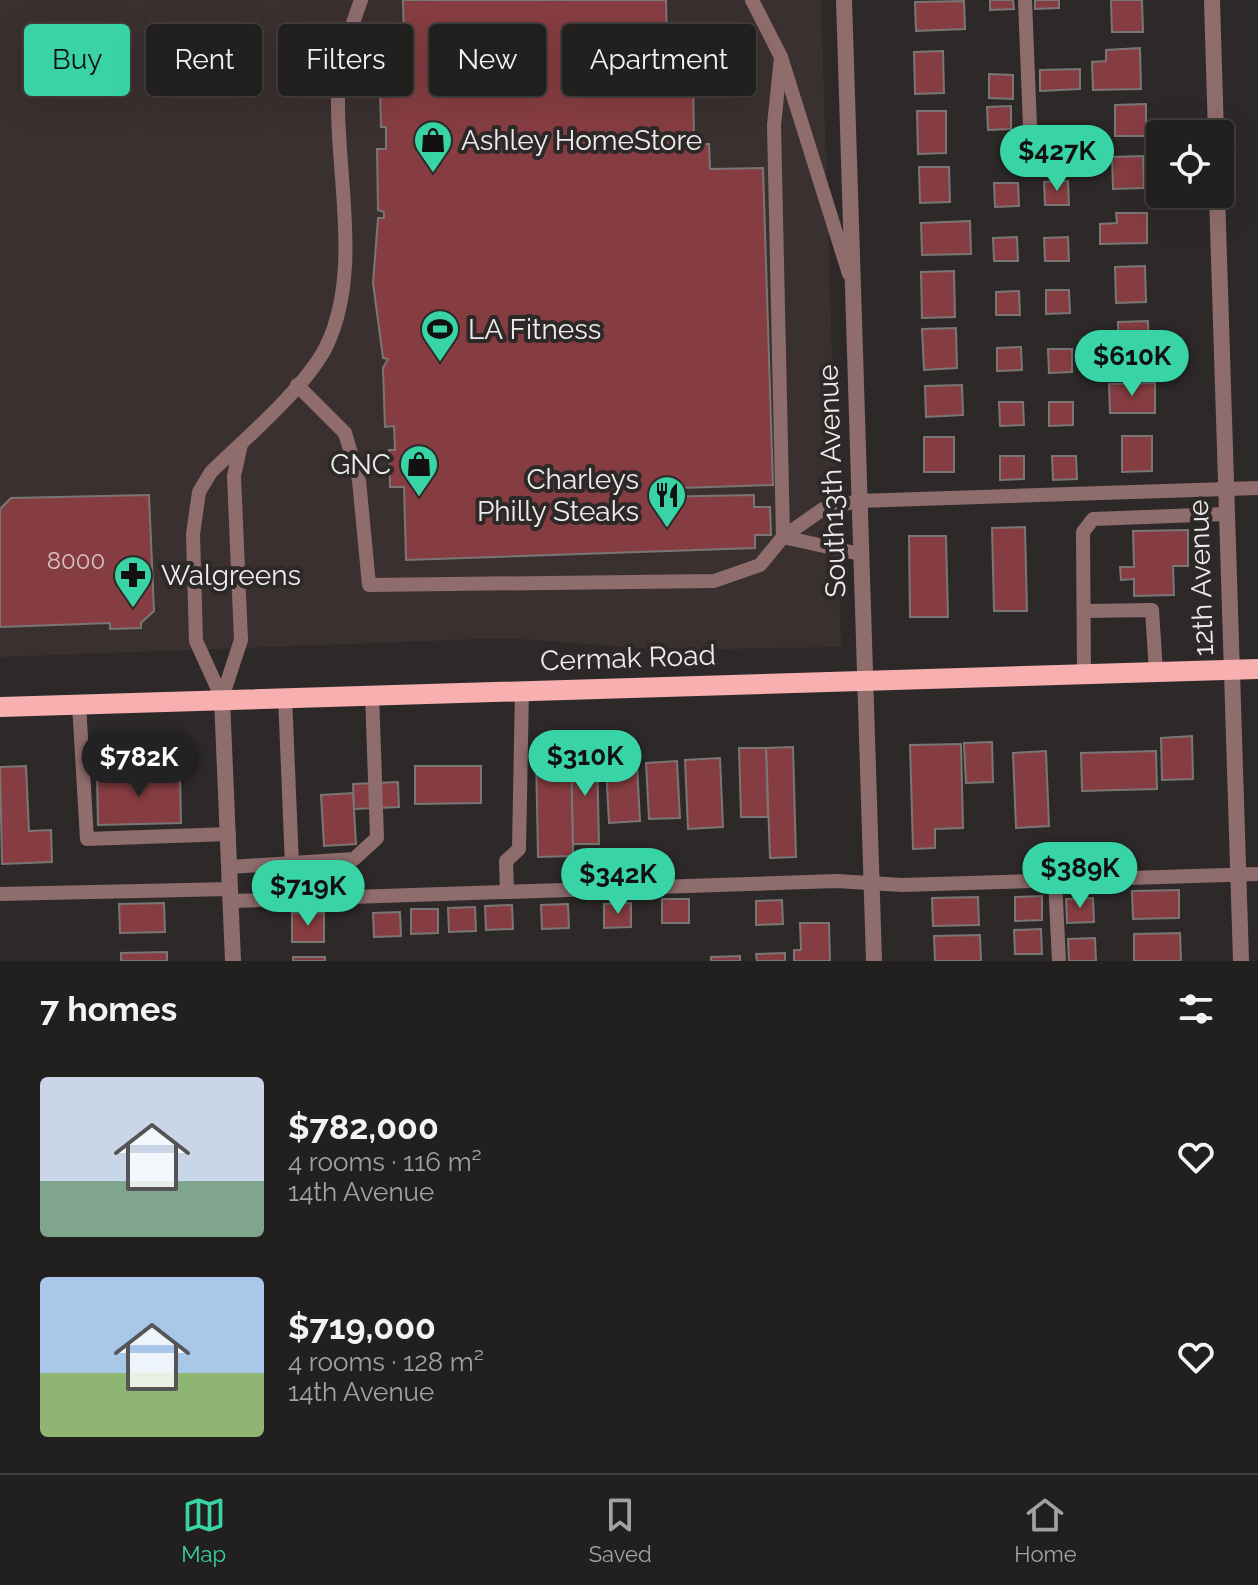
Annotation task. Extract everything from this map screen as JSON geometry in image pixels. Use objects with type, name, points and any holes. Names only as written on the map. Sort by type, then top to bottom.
[{"type":"main road","name":"Cermak Road","points":[[0,707],[372,693],[1258,669]]},
{"type":"street","name":"South13th Avenue","points":[[844,0],[874,961]]},
{"type":"street","points":[[1212,0],[1216,120]]},
{"type":"street","name":"12th Avenue","points":[[1217,208],[1241,961]]},
{"type":"street","points":[[222,698],[233,961]]},
{"type":"lane","points":[[222,698],[196,641],[193,534],[199,492],[211,472],[297,385],[326,347],[342,297],[338,100],[344,54],[361,0]]},
{"type":"lane","points":[[752,0],[781,57],[852,283]]},
{"type":"lane","points":[[1025,0],[1030,127]]},
{"type":"lane","points":[[781,57],[774,125],[783,537]]},
{"type":"lane","points":[[297,385],[345,433],[359,480],[369,585],[714,581],[760,565],[783,537],[823,509],[858,501],[1258,488]]},
{"type":"lane","points":[[222,698],[241,640],[234,476],[241,443]]},
{"type":"lane","points":[[1084,674],[1083,532],[1087,523],[1093,519],[1225,514]]},
{"type":"lane","points":[[783,537],[860,554]]},
{"type":"lane","points":[[1084,611],[1152,610],[1156,672]]},
{"type":"lane","points":[[507,892],[506,861],[519,849],[522,689]]},
{"type":"lane","points":[[230,867],[354,859],[377,838],[372,693]]},
{"type":"lane","points":[[285,696],[292,865]]},
{"type":"lane","points":[[79,704],[87,839],[229,834]]},
{"type":"lane","points":[[0,894],[507,892],[837,881],[871,885],[1258,874]]},
{"type":"lane","points":[[1055,880],[1059,961]]},
{"type":"shaded area","points":[[0,0],[821,0],[841,647],[667,650],[506,638],[0,657]]},
{"type":"building","points":[[403,0],[666,0],[667,24],[562,24],[562,96],[693,96],[694,144],[709,144],[710,169],[763,168],[773,485],[650,489],[650,497],[754,495],[754,507],[770,507],[771,535],[755,535],[755,548],[406,560],[404,487],[390,487],[389,450],[395,450],[394,426],[385,427],[383,368],[388,359],[383,358],[373,283],[378,218],[384,218],[384,212],[378,210],[377,149],[386,149],[386,127],[381,127],[380,96],[413,96],[413,24],[404,24]]},
{"type":"building","points":[[990,0],[1013,0],[1014,9],[990,10]]},
{"type":"building","points":[[1035,0],[1059,0],[1059,8],[1035,9]]},
{"type":"building","points":[[1111,0],[1142,0],[1143,32],[1112,32]]},
{"type":"building","points":[[964,1],[965,29],[916,31],[915,2]]},
{"type":"building","points":[[1140,48],[1141,89],[1093,90],[1092,62],[1106,61],[1106,50]]},
{"type":"building","points":[[943,51],[944,93],[915,94],[914,52]]},
{"type":"building","points":[[1080,69],[1080,89],[1040,91],[1040,70]]},
{"type":"building","points":[[989,74],[1013,75],[1013,99],[989,98]]},
{"type":"building","points":[[1146,104],[1146,136],[1115,136],[1115,105]]},
{"type":"building","points":[[1011,106],[1011,129],[988,130],[987,107]]},
{"type":"building","points":[[917,111],[946,111],[946,153],[918,154]]},
{"type":"building","points":[[1040,126],[1064,126],[1065,150],[1041,150]]},
{"type":"building","points":[[1143,156],[1144,188],[1113,189],[1112,157]]},
{"type":"building","points":[[919,167],[949,167],[950,202],[920,203]]},
{"type":"building","points":[[1068,181],[1069,205],[1045,205],[1044,182]]},
{"type":"building","points":[[994,183],[1018,183],[1019,206],[995,207]]},
{"type":"building","points":[[1116,213],[1147,213],[1147,243],[1100,244],[1100,224],[1117,223]]},
{"type":"building","points":[[970,221],[971,254],[922,255],[921,223]]},
{"type":"building","points":[[1017,237],[1018,261],[994,261],[993,238]]},
{"type":"building","points":[[1068,237],[1069,261],[1045,261],[1044,238]]},
{"type":"building","points":[[1145,266],[1146,302],[1116,303],[1115,267]]},
{"type":"building","points":[[954,271],[955,317],[922,318],[921,272]]},
{"type":"building","points":[[1046,290],[1069,290],[1070,313],[1046,314]]},
{"type":"building","points":[[1019,291],[1020,315],[996,315],[996,292]]},
{"type":"building","points":[[1148,321],[1149,356],[1119,357],[1118,322]]},
{"type":"building","points":[[956,328],[957,368],[924,370],[922,329]]},
{"type":"building","points":[[1021,347],[1022,370],[997,371],[997,348]]},
{"type":"building","points":[[1048,349],[1072,349],[1072,372],[1049,373]]},
{"type":"building","points":[[1155,383],[1155,413],[1110,413],[1109,384]]},
{"type":"building","points":[[962,385],[963,415],[926,417],[925,386]]},
{"type":"building","points":[[999,402],[1023,402],[1024,425],[1000,426]]},
{"type":"building","points":[[1049,402],[1073,402],[1073,425],[1049,426]]},
{"type":"building","points":[[1122,436],[1152,436],[1152,471],[1122,472]]},
{"type":"building","points":[[924,437],[954,437],[954,472],[924,472]]},
{"type":"building","points":[[1000,456],[1024,456],[1024,479],[1000,480]]},
{"type":"building","points":[[1052,456],[1076,456],[1077,479],[1053,480]]},
{"type":"building","name":"Walgreens","points":[[149,495],[154,611],[141,623],[141,628],[110,629],[110,623],[0,627],[0,509],[11,498]]},
{"type":"building","points":[[1025,527],[1027,611],[994,611],[992,528]]},
{"type":"building","points":[[1188,530],[1188,566],[1173,566],[1174,595],[1134,596],[1134,579],[1121,580],[1120,567],[1134,567],[1133,531]]},
{"type":"building","points":[[909,536],[946,536],[948,617],[910,617]]},
{"type":"building","points":[[1192,736],[1193,779],[1162,780],[1161,738]]},
{"type":"building","points":[[992,742],[993,782],[966,783],[964,743]]},
{"type":"building","points":[[961,744],[963,828],[935,829],[935,848],[913,849],[910,745]]},
{"type":"building","points":[[793,747],[796,857],[770,858],[766,748]]},
{"type":"building","points":[[739,748],[766,748],[768,817],[741,817]]},
{"type":"building","points":[[1046,751],[1049,826],[1016,828],[1013,753]]},
{"type":"building","points":[[1156,751],[1157,789],[1082,791],[1081,753]]},
{"type":"building","points":[[597,752],[599,844],[573,844],[571,753]]},
{"type":"building","points":[[571,753],[573,856],[538,857],[536,754]]},
{"type":"building","points":[[720,758],[723,827],[688,829],[685,760]]},
{"type":"building","points":[[677,761],[680,818],[649,819],[646,763]]},
{"type":"building","points":[[637,764],[640,821],[609,823],[606,766]]},
{"type":"building","points":[[26,766],[29,831],[51,830],[52,862],[2,864],[0,767]]},
{"type":"building","points":[[415,766],[481,766],[481,803],[415,804]]},
{"type":"building","points":[[180,773],[181,823],[98,825],[97,775]]},
{"type":"building","points":[[398,782],[399,807],[354,809],[353,784]]},
{"type":"building","points":[[353,793],[356,844],[324,846],[321,795]]},
{"type":"building","points":[[605,850],[640,850],[640,871],[607,872]]},
{"type":"building","points":[[1179,890],[1179,918],[1133,919],[1132,891]]},
{"type":"building","points":[[1042,896],[1042,920],[1015,921],[1015,897]]},
{"type":"building","points":[[978,897],[979,925],[933,926],[932,898]]},
{"type":"building","points":[[1093,898],[1094,922],[1067,923],[1066,899]]},
{"type":"building","points":[[662,899],[689,899],[689,923],[662,923]]},
{"type":"building","points":[[782,900],[783,924],[756,925],[756,901]]},
{"type":"building","points":[[164,903],[165,932],[120,933],[119,904]]},
{"type":"building","points":[[631,903],[631,927],[604,928],[604,904]]},
{"type":"building","points":[[568,904],[569,928],[542,929],[541,905]]},
{"type":"building","points":[[512,905],[513,929],[486,930],[485,906]]},
{"type":"building","points":[[475,907],[476,931],[449,932],[448,908]]},
{"type":"building","points":[[411,909],[438,909],[438,933],[411,934]]},
{"type":"building","points":[[400,912],[401,936],[374,937],[373,913]]},
{"type":"building","points":[[292,913],[324,913],[324,942],[292,942]]},
{"type":"building","points":[[800,923],[829,923],[830,961],[794,961],[794,950],[801,950]]},
{"type":"building","points":[[1041,929],[1042,954],[1015,954],[1014,930]]},
{"type":"building","points":[[1180,933],[1181,961],[1134,961],[1134,934]]},
{"type":"building","points":[[980,935],[981,961],[935,961],[934,936]]},
{"type":"building","points":[[1095,938],[1096,961],[1069,961],[1068,939]]},
{"type":"building","points":[[167,952],[167,961],[121,961],[121,953]]},
{"type":"building","points":[[785,953],[785,961],[757,961],[756,954]]},
{"type":"building","points":[[740,956],[740,961],[711,961],[711,957]]},
{"type":"building","points":[[293,957],[325,957],[325,961],[293,961]]},
{"type":"place","name":"Ashley HomeStore","points":[[433,174]]},
{"type":"place","name":"LA Fitness","points":[[440,363]]},
{"type":"place","name":"GNC","points":[[419,498]]},
{"type":"place","name":"Charleys Philly Steaks","points":[[667,529]]},
{"type":"place","name":"Walgreens","points":[[133,609]]}]
